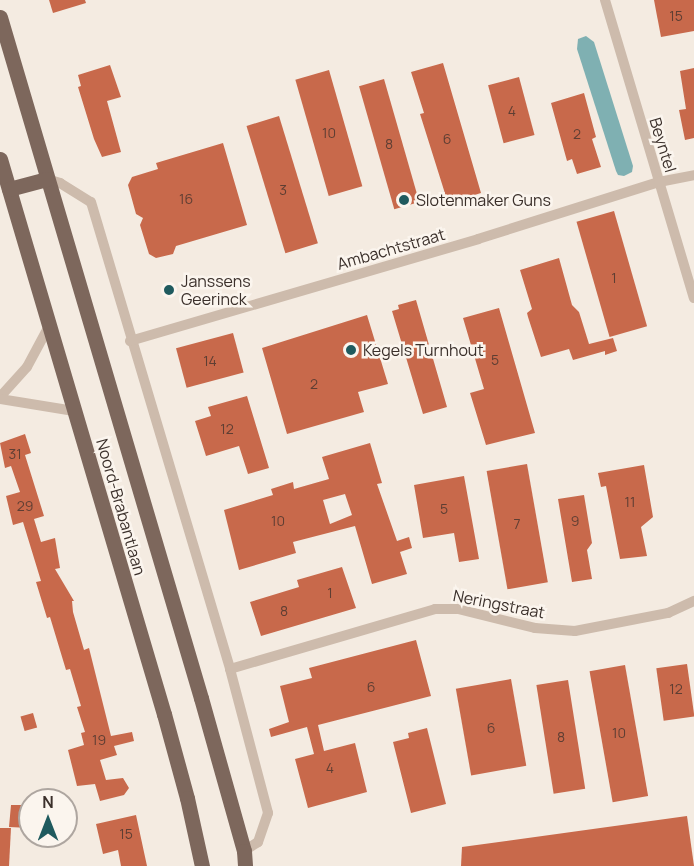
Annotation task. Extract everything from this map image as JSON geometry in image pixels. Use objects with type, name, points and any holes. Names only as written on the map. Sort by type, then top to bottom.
[{"type":"main road","name":"Noord-Brabantlaan","points":[[0,17],[198,686],[244,858]]},
{"type":"main road","name":"Noord-Brabantlaan","points":[[0,159],[167,724],[202,866]]},
{"type":"main road","points":[[9,189],[47,179]]},
{"type":"street","name":"Beyntel","points":[[605,0],[694,298]]},
{"type":"street","name":"Ambachtstraat","points":[[130,341],[478,239],[659,182],[694,175]]},
{"type":"street","name":"Noord-Brabantlaan","points":[[47,179],[60,183],[91,202],[130,341],[230,669],[268,813],[258,842],[244,858]]},
{"type":"street","points":[[0,398],[27,368],[50,326]]},
{"type":"street","points":[[0,398],[74,411]]},
{"type":"street","name":"Neringstraat","points":[[230,669],[435,609],[458,609],[535,628],[575,632],[668,613],[694,601]]},
{"type":"water","points":[[586,36],[594,42],[633,166],[632,172],[624,176],[618,175],[616,171],[577,49],[578,39]]},
{"type":"building","points":[[49,0],[85,0],[86,3],[53,13]]},
{"type":"building","points":[[654,0],[694,0],[694,31],[661,37]]},
{"type":"building","points":[[443,63],[481,193],[448,203],[420,114],[424,113],[411,72]]},
{"type":"building","points":[[110,65],[121,97],[107,101],[121,152],[102,157],[78,87],[81,86],[78,75]]},
{"type":"building","points":[[694,68],[694,138],[685,140],[679,110],[686,109],[680,71]]},
{"type":"building","points":[[329,70],[362,186],[329,196],[295,80]]},
{"type":"building","points":[[519,77],[535,135],[504,143],[488,85]]},
{"type":"building","points":[[384,79],[419,202],[394,209],[359,86]]},
{"type":"building","points":[[584,93],[596,137],[592,139],[601,167],[577,174],[572,159],[567,161],[551,103]]},
{"type":"building","points":[[279,116],[318,243],[285,253],[246,126]]},
{"type":"building","points":[[223,143],[247,225],[176,246],[173,254],[156,258],[149,254],[140,225],[143,218],[136,214],[128,185],[132,177],[158,169],[156,163]]},
{"type":"building","points":[[614,211],[647,326],[610,337],[577,222]]},
{"type":"building","points":[[559,258],[572,305],[579,312],[589,344],[613,338],[617,351],[605,355],[605,351],[573,360],[569,349],[541,357],[527,313],[532,309],[520,270]]},
{"type":"building","points":[[416,300],[447,407],[423,414],[392,311],[399,309],[398,305]]},
{"type":"building","points":[[499,308],[535,433],[486,445],[470,393],[484,389],[463,318]]},
{"type":"building","points":[[367,315],[388,384],[358,392],[364,412],[287,434],[262,348]]},
{"type":"building","points":[[233,333],[244,373],[187,388],[176,348]]},
{"type":"building","points":[[247,396],[269,468],[248,474],[239,446],[206,456],[195,421],[211,416],[208,407]]},
{"type":"building","points":[[25,434],[31,453],[25,455],[44,516],[34,519],[41,542],[55,538],[60,568],[55,569],[74,601],[72,601],[73,612],[84,650],[89,648],[111,736],[132,732],[134,741],[114,746],[117,755],[100,760],[106,780],[123,778],[129,788],[124,795],[100,801],[95,784],[77,786],[68,750],[84,745],[81,733],[85,732],[77,707],[81,706],[70,669],[66,670],[50,617],[47,618],[36,582],[41,581],[23,522],[13,525],[6,496],[20,492],[11,466],[5,468],[0,443]]},
{"type":"building","points":[[370,443],[382,483],[377,484],[397,541],[409,537],[412,548],[400,552],[407,574],[372,584],[355,526],[293,542],[296,553],[239,570],[224,510],[273,495],[271,489],[293,482],[294,489],[329,479],[322,457]],"holes":[[[345,494],[352,515],[330,524],[323,500]]]},
{"type":"building","points":[[527,464],[548,582],[507,589],[487,471]]},
{"type":"building","points":[[644,465],[653,517],[641,527],[647,556],[620,559],[606,486],[601,487],[598,473]]},
{"type":"building","points":[[464,476],[479,559],[459,562],[454,533],[423,538],[414,485]]},
{"type":"building","points":[[584,495],[592,543],[587,550],[592,579],[572,582],[558,499]]},
{"type":"building","points":[[342,567],[356,608],[261,636],[250,602],[299,587],[297,580]]},
{"type":"building","points":[[416,640],[431,696],[318,725],[324,751],[355,743],[367,792],[308,808],[295,759],[314,754],[307,727],[271,737],[269,729],[289,722],[280,686],[312,678],[309,668]]},
{"type":"building","points":[[687,664],[694,717],[664,721],[656,668]]},
{"type":"building","points":[[625,665],[648,796],[613,802],[590,671]]},
{"type":"building","points":[[511,679],[526,766],[471,775],[456,689]]},
{"type":"building","points":[[568,680],[585,789],[554,794],[536,685]]},
{"type":"building","points":[[33,713],[37,727],[25,731],[21,717]]},
{"type":"building","points":[[427,728],[446,804],[411,813],[393,742],[409,738],[408,733]]},
{"type":"building","points":[[11,805],[18,805],[18,827],[9,827]]},
{"type":"building","points":[[136,815],[147,866],[121,866],[118,850],[103,854],[96,824]]},
{"type":"building","points":[[687,816],[694,866],[461,866],[462,847]]},
{"type":"building","points":[[0,828],[11,828],[9,866],[0,866]]},
{"type":"place","name":"Slotenmaker Guns","points":[[404,200]]},
{"type":"place","name":"Janssens Geerinck","points":[[169,290]]},
{"type":"place","name":"Kegels Turnhout","points":[[351,350]]}]
